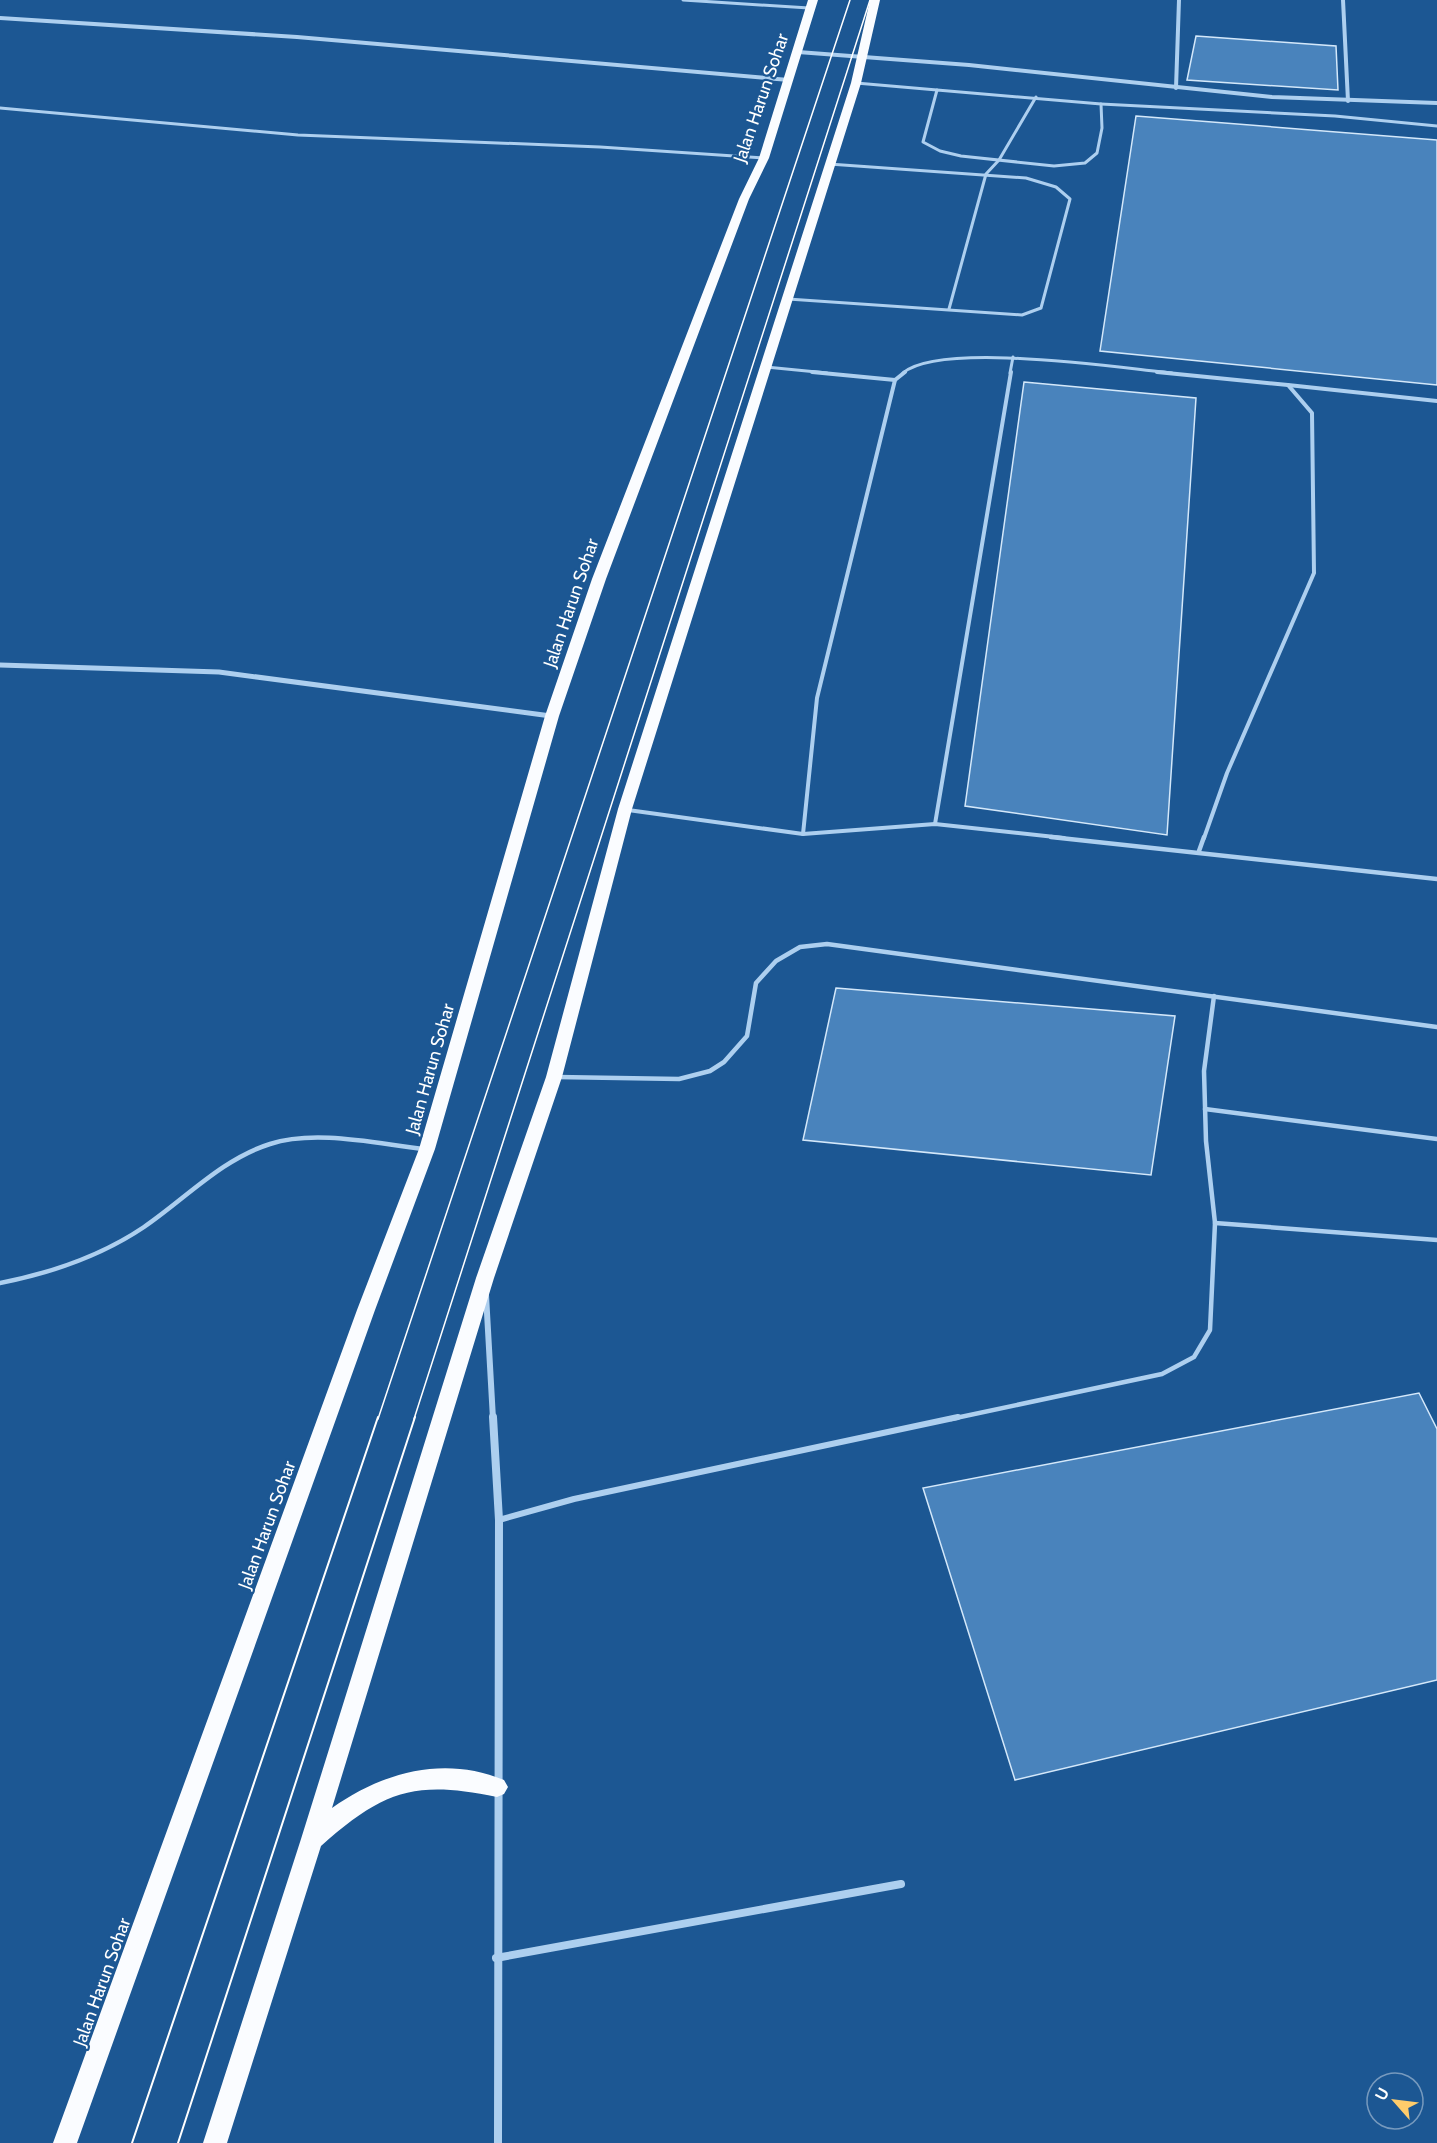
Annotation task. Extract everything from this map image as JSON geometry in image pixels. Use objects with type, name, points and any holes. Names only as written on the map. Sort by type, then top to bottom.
[{"type":"highway","points":[[216,2143],[485,1278],[554,1077],[625,809],[856,83],[875,0]]},
{"type":"highway","name":"Jalan Harun Sohar","points":[[65,2143],[366,1310],[427,1149],[552,716],[599,579],[744,199],[764,158],[812,4]]},
{"type":"highway","points":[[312,1839],[338,1815],[363,1799],[403,1782],[434,1778],[497,1787]]},
{"type":"street","points":[[1176,88],[1179,0]]},
{"type":"street","points":[[1343,0],[1348,101]]},
{"type":"street","points":[[0,18],[120,24],[428,47],[789,80]]},
{"type":"street","points":[[798,52],[969,65],[1176,88],[1348,101],[1437,103]]},
{"type":"street","points":[[0,665],[219,672],[552,716]]},
{"type":"street","points":[[485,1278],[499,1520],[496,1958],[498,2143]]},
{"type":"street","points":[[496,1958],[901,1884]]},
{"type":"lane","points":[[683,0],[812,4]]},
{"type":"lane","points":[[856,83],[1101,104],[1335,117],[1437,126]]},
{"type":"lane","points":[[937,89],[923,142],[940,151],[961,156],[1054,166],[1085,163],[1097,153],[1102,128],[1101,104]]},
{"type":"lane","points":[[949,309],[986,174],[999,160],[1036,98]]},
{"type":"lane","points":[[0,108],[297,135],[600,147],[764,158]]},
{"type":"lane","points":[[788,299],[1022,315],[1041,308],[1047,292],[1070,199],[1056,187],[1026,178],[829,164]]},
{"type":"lane","points":[[935,824],[1013,357]]},
{"type":"lane","points":[[803,834],[817,698],[895,380],[909,368],[927,361],[1013,357],[1437,400]]},
{"type":"lane","points":[[766,367],[895,380]]},
{"type":"lane","points":[[1199,851],[1227,773],[1314,573],[1312,413],[1288,385]]},
{"type":"lane","points":[[625,809],[803,834],[935,824],[1199,851],[1437,879]]},
{"type":"lane","points":[[554,1077],[679,1079],[710,1071],[724,1062],[747,1036],[756,983],[776,961],[800,947],[827,944],[1437,1027]]},
{"type":"lane","points":[[499,1520],[586,1497],[1162,1374],[1194,1357],[1210,1330],[1215,1223],[1206,1142],[1204,1071],[1214,996]]},
{"type":"lane","points":[[1205,1109],[1437,1138]]},
{"type":"lane","points":[[0,1284],[45,1274],[100,1251],[143,1227],[180,1198],[237,1159],[271,1144],[305,1138],[427,1149]]},
{"type":"lane","points":[[1215,1223],[1437,1240]]},
{"type":"building","points":[[1196,36],[1336,46],[1338,90],[1187,80]]},
{"type":"building","points":[[1136,116],[1437,140],[1437,385],[1100,351]]},
{"type":"building","points":[[1024,382],[1196,398],[1167,835],[965,806]]},
{"type":"building","points":[[836,988],[1175,1016],[1151,1175],[803,1140]]},
{"type":"building","points":[[1419,1393],[1437,1429],[1437,1680],[1015,1780],[923,1488]]},
{"type":"tram line","points":[[378,1419],[850,0]]},
{"type":"tram line","points":[[414,1419],[870,0]]},
{"type":"tram line","points":[[132,2143],[378,1417]]},
{"type":"tram line","points":[[178,2143],[415,1417]]}]
